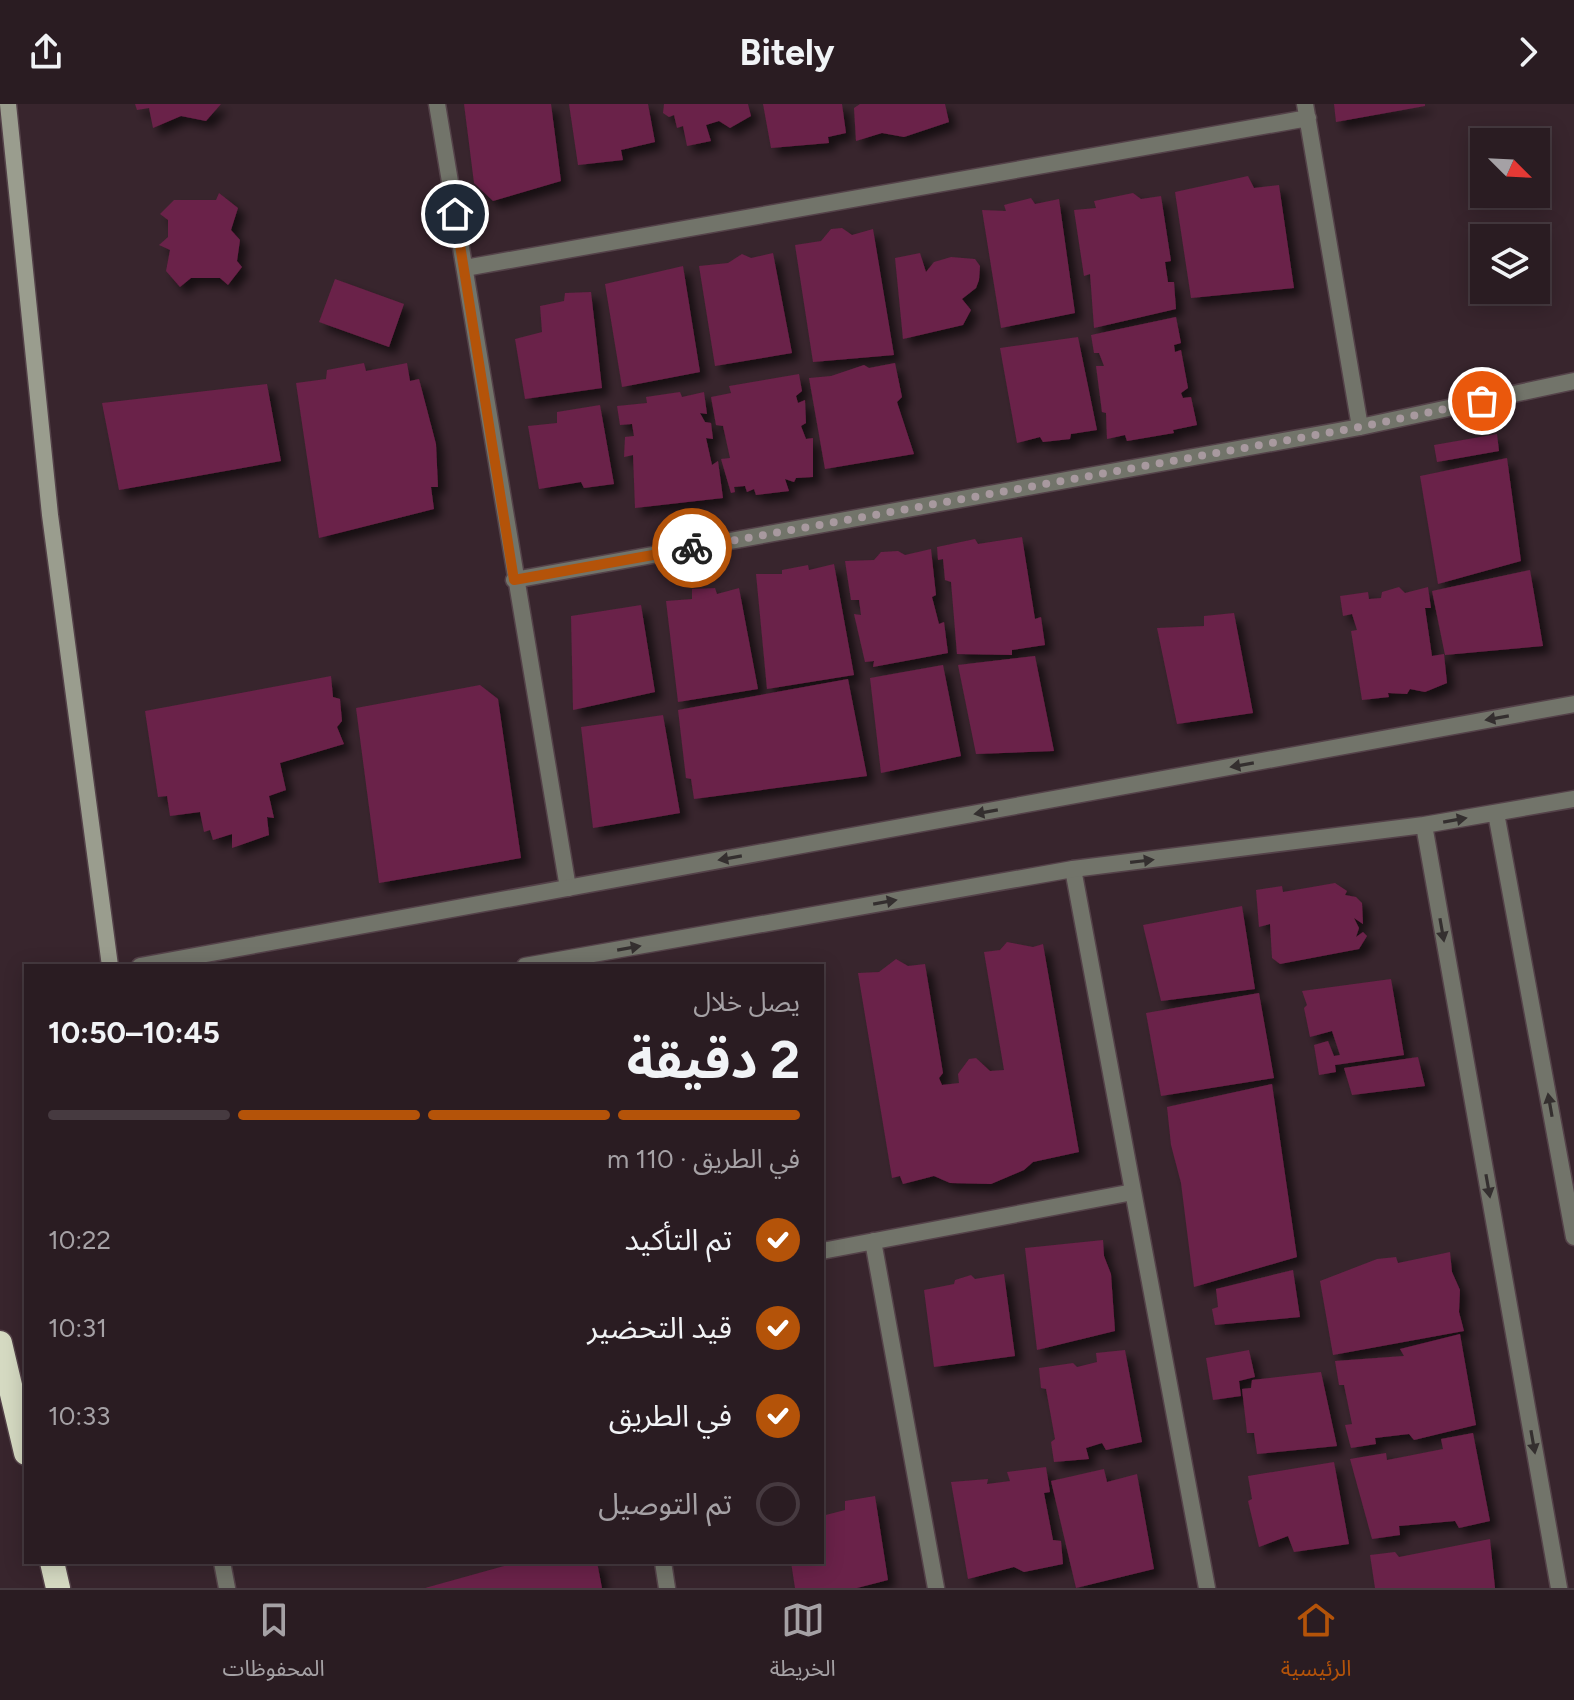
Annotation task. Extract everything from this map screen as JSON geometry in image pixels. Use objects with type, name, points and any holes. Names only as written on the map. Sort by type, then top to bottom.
[{"type":"highway","points":[[0,1343],[24,1445]]},
{"type":"highway","points":[[52,1564],[58,1588]]},
{"type":"main road","points":[[8,104],[50,515],[110,964]]},
{"type":"street","points":[[437,104],[514,580],[568,888]]},
{"type":"street","points":[[465,268],[1306,111],[1360,427]]},
{"type":"street","points":[[514,580],[1360,427],[1574,381]]},
{"type":"street","points":[[151,964],[1574,704]]},
{"type":"street","points":[[536,964],[1073,869],[1424,825],[1574,799]]},
{"type":"street","points":[[1496,813],[1574,1237]]},
{"type":"street","points":[[1424,825],[1559,1588]]},
{"type":"street","points":[[1073,869],[1207,1588]]},
{"type":"street","points":[[824,1251],[1133,1192]]},
{"type":"street","points":[[873,1241],[936,1588]]},
{"type":"street","points":[[222,1564],[227,1588]]},
{"type":"street","points":[[663,1564],[667,1588]]},
{"type":"building","points":[[135,104],[221,104],[206,121],[181,116],[153,128],[149,108],[137,110]]},
{"type":"building","points":[[464,104],[551,104],[561,181],[493,201],[474,183]]},
{"type":"building","points":[[569,104],[648,104],[655,142],[621,150],[623,160],[578,165]]},
{"type":"building","points":[[664,104],[748,104],[751,116],[730,128],[719,121],[706,125],[711,141],[687,146],[683,126],[677,128],[674,115],[669,117],[663,113]]},
{"type":"building","points":[[763,104],[842,104],[846,133],[828,137],[829,143],[771,148]]},
{"type":"building","points":[[860,104],[945,104],[949,122],[904,137],[882,133],[856,141],[854,108]]},
{"type":"building","points":[[1334,104],[1425,104],[1425,106],[1336,122]]},
{"type":"building","points":[[1248,176],[1254,188],[1279,185],[1294,288],[1191,298],[1175,192]]},
{"type":"building","points":[[219,193],[238,208],[231,230],[240,240],[237,261],[242,267],[228,285],[220,278],[191,278],[180,287],[166,271],[170,250],[159,245],[168,237],[168,220],[160,214],[174,200],[216,200]]},
{"type":"building","points":[[1133,193],[1141,199],[1161,196],[1171,261],[1165,262],[1168,282],[1174,282],[1176,309],[1094,328],[1090,274],[1084,276],[1074,210],[1096,208],[1094,201]]},
{"type":"building","points":[[1031,198],[1035,204],[1059,199],[1075,313],[1001,328],[982,210],[1006,211],[1004,205]]},
{"type":"building","points":[[842,228],[852,235],[873,229],[894,355],[813,362],[795,245],[821,241],[831,229]]},
{"type":"building","points":[[773,253],[792,353],[715,366],[699,266],[728,263],[742,254],[751,258]]},
{"type":"building","points":[[920,253],[926,272],[934,262],[951,257],[975,259],[980,266],[979,280],[976,288],[962,299],[971,310],[963,325],[903,339],[895,258]]},
{"type":"building","points":[[683,266],[700,372],[622,387],[605,284]]},
{"type":"building","points":[[335,279],[404,304],[389,347],[319,322]]},
{"type":"building","points":[[591,292],[602,388],[525,399],[515,339],[542,332],[540,306],[564,301],[565,293]]},
{"type":"building","points":[[1176,317],[1181,343],[1174,345],[1175,352],[1181,350],[1188,388],[1181,393],[1183,398],[1191,397],[1197,425],[1173,430],[1174,433],[1127,441],[1125,435],[1107,439],[1106,413],[1102,412],[1096,366],[1104,366],[1099,353],[1094,353],[1091,335]]},
{"type":"building","points":[[1078,337],[1097,430],[1071,434],[1070,439],[1043,442],[1040,437],[1017,443],[1000,348]]},
{"type":"building","points":[[364,363],[366,371],[407,363],[410,381],[419,379],[436,444],[438,487],[431,487],[434,509],[319,538],[296,383],[326,379],[327,370]]},
{"type":"building","points":[[895,363],[902,397],[897,402],[914,454],[825,469],[809,378],[831,376],[864,365],[869,368]]},
{"type":"building","points":[[799,374],[802,391],[796,396],[798,403],[805,400],[806,423],[801,426],[806,439],[813,438],[813,477],[796,478],[794,482],[785,479],[789,491],[756,495],[754,489],[747,492],[745,486],[734,487],[735,492],[731,493],[721,459],[730,458],[723,426],[716,425],[711,397],[731,393],[729,386]]},
{"type":"building","points":[[267,384],[281,461],[119,490],[102,403]]},
{"type":"building","points":[[680,392],[682,397],[704,392],[707,414],[700,413],[705,422],[711,423],[713,439],[706,438],[712,465],[718,461],[723,498],[635,508],[633,455],[624,457],[625,437],[634,436],[632,424],[620,425],[617,406],[647,403],[646,397]]},
{"type":"building","points":[[600,405],[614,484],[584,488],[581,482],[539,489],[528,426],[557,423],[557,412]]},
{"type":"building","points":[[1497,434],[1499,451],[1437,462],[1434,445]]},
{"type":"building","points":[[1507,458],[1521,561],[1438,584],[1420,476]]},
{"type":"building","points":[[1022,537],[1035,619],[1041,617],[1045,645],[1012,650],[1012,655],[957,654],[951,582],[945,580],[943,559],[938,560],[937,547],[975,539],[978,544]]},
{"type":"building","points":[[931,549],[936,595],[932,597],[939,624],[944,622],[948,653],[873,667],[874,661],[865,662],[854,614],[861,615],[859,600],[851,600],[845,561],[874,560],[881,552],[898,551],[905,555]]},
{"type":"building","points":[[834,564],[854,675],[767,689],[756,574],[782,574],[782,570],[808,565],[809,570]]},
{"type":"building","points":[[1530,570],[1543,646],[1445,655],[1432,591]]},
{"type":"building","points":[[1399,587],[1405,593],[1428,587],[1431,608],[1425,608],[1432,656],[1444,654],[1447,683],[1425,692],[1410,689],[1407,694],[1388,693],[1389,697],[1362,700],[1351,631],[1357,630],[1352,614],[1343,616],[1340,596],[1368,592],[1369,599],[1381,598],[1382,592]]},
{"type":"building","points":[[715,588],[717,594],[739,588],[758,689],[678,702],[666,601],[692,599],[692,589]]},
{"type":"building","points":[[641,605],[655,692],[573,710],[571,616]]},
{"type":"building","points":[[1234,613],[1253,713],[1177,724],[1157,628],[1204,626],[1204,616]]},
{"type":"building","points":[[1035,656],[1054,751],[976,754],[958,665]]},
{"type":"building","points":[[943,665],[961,756],[881,773],[870,678]]},
{"type":"building","points":[[331,676],[333,697],[340,699],[342,721],[337,727],[344,744],[280,763],[286,790],[269,796],[274,818],[267,817],[269,835],[232,848],[232,834],[213,840],[210,830],[204,832],[200,812],[170,816],[167,796],[158,797],[145,711]]},
{"type":"building","points":[[848,679],[867,776],[694,799],[691,779],[686,778],[678,710]]},
{"type":"building","points":[[480,685],[498,699],[521,858],[379,883],[356,708]]},
{"type":"building","points":[[663,715],[680,813],[593,828],[581,727]]},
{"type":"building","points":[[1335,883],[1347,891],[1345,895],[1356,897],[1362,903],[1363,924],[1354,918],[1359,928],[1356,937],[1363,932],[1367,936],[1359,949],[1280,964],[1272,958],[1270,924],[1259,927],[1256,890],[1282,886],[1283,892]]},
{"type":"building","points":[[1242,906],[1255,989],[1161,1001],[1143,925]]},
{"type":"building","points":[[1007,942],[1033,947],[1043,944],[1079,1152],[1033,1162],[1024,1170],[991,1184],[950,1183],[934,1176],[903,1184],[900,1176],[892,1178],[858,973],[879,972],[896,959],[908,966],[925,964],[943,1073],[939,1078],[942,1085],[959,1083],[958,1074],[969,1059],[976,1058],[990,1071],[1004,1070],[984,952],[1000,950]]},
{"type":"building","points":[[1391,979],[1404,1055],[1335,1065],[1336,1072],[1319,1075],[1314,1045],[1328,1041],[1334,1056],[1340,1055],[1332,1031],[1310,1037],[1304,1008],[1307,1005],[1302,991]]},
{"type":"building","points":[[1259,993],[1274,1078],[1161,1096],[1146,1013]]},
{"type":"building","points":[[1418,1057],[1425,1086],[1352,1095],[1344,1068]]},
{"type":"building","points":[[1272,1084],[1297,1257],[1194,1287],[1181,1183],[1171,1145],[1167,1107]]},
{"type":"building","points":[[1103,1240],[1104,1256],[1111,1274],[1115,1331],[1037,1350],[1025,1248]]},
{"type":"building","points":[[1450,1252],[1452,1272],[1460,1290],[1459,1312],[1464,1331],[1333,1355],[1320,1281],[1377,1259],[1396,1257],[1398,1263]]},
{"type":"building","points":[[1293,1270],[1300,1317],[1215,1325],[1212,1309],[1218,1307],[1216,1289]]},
{"type":"building","points":[[1004,1274],[1015,1356],[934,1367],[924,1290],[954,1284],[955,1280],[971,1275],[975,1279]]},
{"type":"building","points":[[1460,1334],[1476,1425],[1414,1440],[1409,1434],[1375,1438],[1376,1444],[1351,1448],[1345,1425],[1352,1424],[1344,1385],[1339,1385],[1335,1361],[1404,1356],[1400,1349]]},
{"type":"building","points":[[1125,1350],[1142,1442],[1106,1450],[1102,1443],[1086,1448],[1089,1459],[1054,1462],[1051,1442],[1055,1439],[1046,1389],[1041,1388],[1039,1368],[1073,1363],[1077,1367],[1097,1362],[1096,1353]]},
{"type":"building","points":[[1249,1350],[1255,1377],[1239,1381],[1241,1396],[1213,1400],[1206,1358]]},
{"type":"building","points":[[1321,1372],[1337,1446],[1257,1454],[1254,1433],[1247,1433],[1242,1389],[1251,1388],[1252,1380]]},
{"type":"building","points":[[1473,1433],[1490,1521],[1459,1528],[1455,1521],[1399,1526],[1400,1535],[1372,1539],[1350,1459],[1386,1453],[1387,1460],[1443,1449],[1441,1439]]},
{"type":"building","points":[[1334,1462],[1349,1544],[1294,1552],[1288,1536],[1259,1547],[1248,1501],[1252,1499],[1248,1476]]},
{"type":"building","points":[[1046,1467],[1050,1492],[1044,1493],[1053,1540],[1061,1541],[1063,1564],[1024,1572],[1014,1567],[968,1579],[951,1482],[988,1479],[987,1484],[1010,1481],[1007,1472]]},
{"type":"building","points":[[1104,1469],[1107,1482],[1137,1474],[1154,1569],[1076,1588],[1051,1481]]},
{"type":"building","points":[[875,1496],[888,1580],[857,1588],[795,1588],[791,1564],[824,1564],[824,1515],[845,1510],[845,1501]]},
{"type":"building","points":[[1490,1539],[1495,1588],[1375,1588],[1370,1555],[1395,1552],[1399,1557]]},
{"type":"building","points":[[597,1564],[602,1588],[425,1588],[504,1566]]},
{"type":"way so far","points":[[692,548],[1360,427],[1482,401]]},
{"type":"route","points":[[455,214],[514,580],[692,548]]}]
